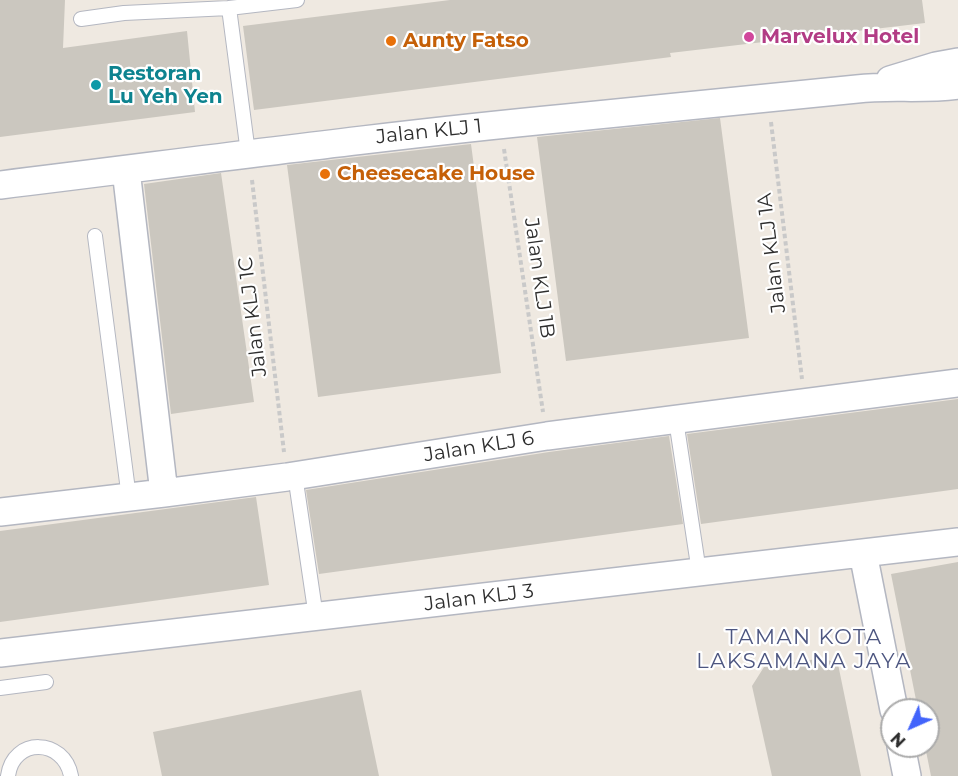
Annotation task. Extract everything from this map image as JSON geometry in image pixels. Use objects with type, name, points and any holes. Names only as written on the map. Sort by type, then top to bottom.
[{"type":"street","name":"Jalan KLJ 1","points":[[860,88],[958,62]]},
{"type":"street","name":"Jalan KLJ 1","points":[[0,185],[501,124],[769,99],[860,88],[937,88],[958,85]]},
{"type":"street","points":[[126,170],[164,493]]},
{"type":"street","name":"Jalan KLJ 6","points":[[0,512],[129,498],[291,476],[547,436],[958,383]]},
{"type":"street","name":"Jalan KLJ 3","points":[[0,653],[958,542]]},
{"type":"street","points":[[863,553],[892,698]]},
{"type":"street","points":[[903,758],[907,776]]},
{"type":"lane","points":[[81,19],[124,6],[229,8],[297,0]]},
{"type":"lane","points":[[229,8],[248,153]]},
{"type":"lane","points":[[95,236],[129,498]]},
{"type":"lane","points":[[676,420],[699,572]]},
{"type":"lane","points":[[291,476],[316,617]]},
{"type":"lane","points":[[0,688],[45,682]]},
{"type":"lane","points":[[6,767],[18,754],[27,749],[47,748],[57,752],[64,759],[71,776]]},
{"type":"path","name":"Jalan KLJ 1A","points":[[769,99],[804,404]]},
{"type":"path","name":"Jalan KLJ 1B","points":[[501,124],[547,436]]},
{"type":"path","name":"Jalan KLJ 1C","points":[[248,153],[291,476]]},
{"type":"building","name":"Restoran Lu Yeh Yen","points":[[0,0],[65,0],[63,48],[187,31],[195,112],[0,137]]},
{"type":"building","points":[[450,0],[922,0],[925,23],[670,53],[671,57],[254,110],[243,26]]},
{"type":"building","points":[[720,118],[749,338],[566,361],[537,137]]},
{"type":"building","points":[[471,144],[501,373],[318,397],[287,165]]},
{"type":"building","points":[[221,173],[254,402],[171,414],[144,184]]},
{"type":"building","points":[[958,399],[958,489],[701,524],[687,434]]},
{"type":"building","points":[[669,436],[683,524],[319,574],[306,490],[549,452]]},
{"type":"building","points":[[256,497],[269,585],[0,622],[0,531]]},
{"type":"building","points":[[958,562],[958,776],[931,776],[927,758],[940,758],[940,698],[916,698],[891,574]]},
{"type":"building","points":[[823,658],[838,664],[861,776],[772,776],[752,686],[764,667]]},
{"type":"building","points":[[361,690],[379,776],[162,776],[153,732]]},
{"type":"place","name":"Marvelux Hotel","points":[[749,37]]},
{"type":"place","name":"Aunty Fatso","points":[[391,41]]},
{"type":"place","name":"Restoran Lu Yeh Yen","points":[[96,85]]},
{"type":"place","name":"Cheesecake House","points":[[325,174]]},
{"type":"district","name":"TAMAN KOTA LAKSAMANA JAYA","points":[[804,650]]}]
